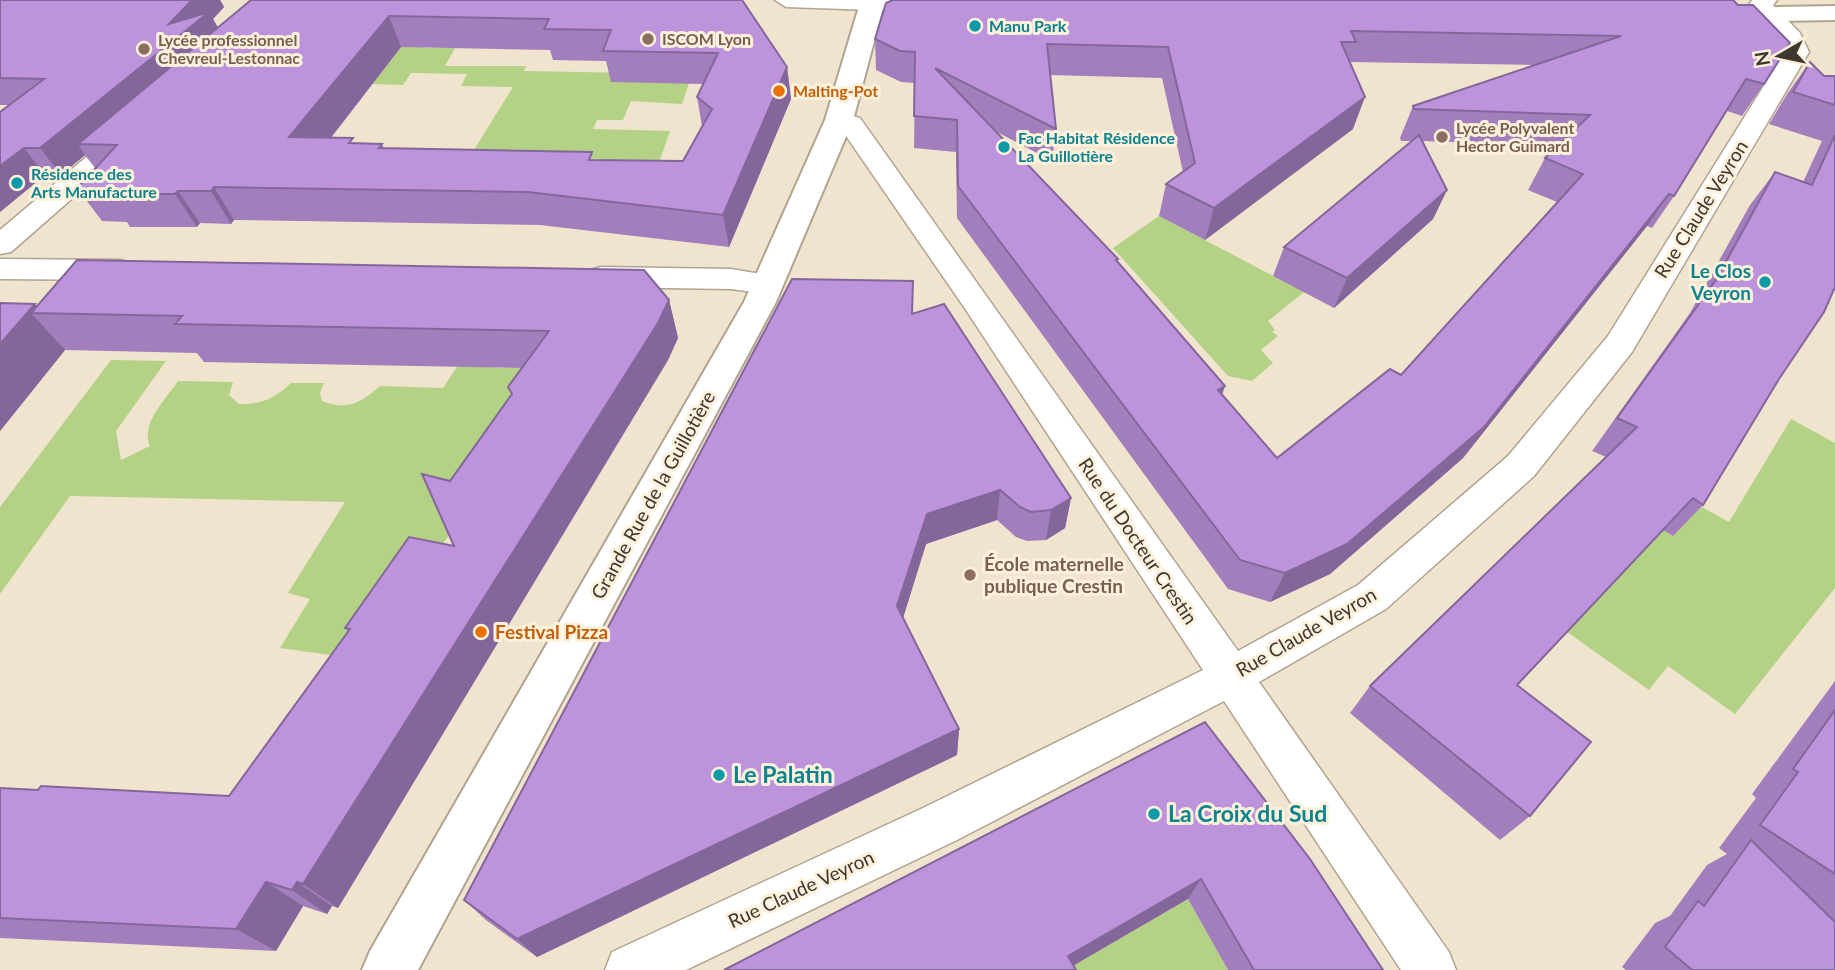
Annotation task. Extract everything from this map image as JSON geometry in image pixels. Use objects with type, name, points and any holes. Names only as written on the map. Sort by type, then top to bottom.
[{"type":"main road","points":[[873,1],[957,5]]},
{"type":"main road","name":"Grande Rue de la Guillotière","points":[[389,970],[768,284],[839,120],[873,1]]},
{"type":"main road","points":[[1690,14],[1767,8],[1835,13]]},
{"type":"street","points":[[786,0],[873,1]]},
{"type":"street","name":"Rue Claude Veyron","points":[[630,970],[940,824],[1230,677],[1372,597],[1521,466],[1620,344],[1797,52],[1792,38],[1767,8]]},
{"type":"street","points":[[0,245],[148,119]]},
{"type":"street","name":"Rue du Docteur Crestin","points":[[839,120],[851,124],[896,187],[1431,970]]},
{"type":"street","points":[[0,269],[152,270]]},
{"type":"street","points":[[577,276],[731,279],[768,284]]},
{"type":"green space","points":[[410,36],[425,48],[455,48],[445,66],[526,66],[524,71],[692,74],[682,104],[631,101],[623,120],[597,120],[593,129],[670,131],[657,168],[454,182],[513,87],[461,86],[467,74],[411,73],[403,85],[372,84]]},
{"type":"green space","points":[[1159,216],[1304,292],[1268,321],[1275,330],[1272,332],[1278,336],[1261,350],[1273,363],[1252,381],[1228,376],[1113,248]]},
{"type":"green space","points":[[462,359],[496,368],[543,368],[525,425],[425,570],[373,661],[280,648],[310,599],[288,593],[345,502],[70,496],[0,594],[0,507],[111,360],[166,361],[116,431],[121,460],[150,446],[148,429],[151,421],[178,381],[233,382],[229,395],[239,404],[267,400],[291,383],[324,383],[320,393],[322,401],[346,405],[360,401],[380,386],[443,388]]},
{"type":"green space","points":[[1791,419],[1835,443],[1835,588],[1735,714],[1668,666],[1649,690],[1567,632],[1662,529],[1673,536],[1693,502],[1729,522]]},
{"type":"green space","points":[[1188,899],[1228,970],[1066,970]]},
{"type":"building","points":[[0,0],[192,0],[169,24],[209,12],[40,148],[24,148],[0,166],[0,112],[44,79],[0,78]]},
{"type":"building","points":[[251,0],[742,0],[787,67],[723,215],[528,192],[214,187],[211,191],[178,191],[175,194],[107,194],[110,189],[77,188],[117,145],[78,144]],"holes":[[[389,16],[549,19],[544,29],[611,30],[603,51],[718,53],[697,97],[712,109],[683,161],[589,160],[592,152],[379,148],[382,144],[349,143],[353,138],[289,137]]]},
{"type":"building","points":[[893,0],[1733,0],[1738,5],[1753,5],[1790,43],[1764,84],[1746,79],[1674,196],[1669,194],[1484,427],[1347,544],[1285,573],[1240,560],[958,186],[957,120],[914,116],[915,52],[900,51],[875,39],[886,3]],"holes":[[[1351,31],[1621,36],[1413,106],[1414,109],[1590,115],[1545,158],[1583,174],[1401,375],[1390,369],[1277,458],[1218,390],[1225,386],[1116,260],[1118,259],[935,68],[1056,129],[1047,44],[1168,47],[1195,163],[1166,184],[1214,208],[1365,97],[1341,42],[1356,42]]]},
{"type":"building","points":[[1810,62],[1824,76],[1835,76],[1835,105],[1793,92]]},
{"type":"building","points":[[1419,135],[1447,190],[1347,278],[1284,247]]},
{"type":"building","points":[[1835,135],[1835,287],[1824,312],[1779,379],[1703,505],[1693,498],[1517,685],[1591,742],[1530,816],[1370,686],[1637,427],[1617,418],[1716,280],[1775,172],[1812,185]]},
{"type":"building","points":[[77,260],[644,270],[669,300],[658,323],[303,884],[297,882],[292,890],[266,882],[236,929],[0,918],[0,788],[38,790],[41,786],[229,796],[350,629],[345,628],[409,537],[454,546],[422,474],[450,481],[512,394],[508,387],[549,331],[175,324],[182,316],[31,313]]},
{"type":"building","points":[[792,279],[913,281],[912,314],[944,304],[1071,498],[1051,510],[1031,512],[1020,507],[1000,490],[927,514],[897,606],[959,729],[517,939],[464,900]]},
{"type":"building","points":[[0,303],[35,304],[0,344]]},
{"type":"building","points":[[1835,710],[1835,874],[1760,825],[1798,772],[1793,769]]},
{"type":"building","name":"La Croix du Sud","points":[[1205,722],[1310,859],[1383,970],[1254,970],[1201,879],[1068,956],[1076,970],[724,970]]},
{"type":"building","points":[[1751,840],[1835,922],[1835,970],[1692,970],[1665,947],[1698,901],[1704,906]]},
{"type":"place","name":"Manu Park","points":[[975,26]]},
{"type":"place","name":"ISCOM Lyon","points":[[648,39]]},
{"type":"place","name":"Lycée professionnel Chevreul-Lestonnac","points":[[144,49]]},
{"type":"place","name":"Malting-Pot","points":[[779,91]]},
{"type":"place","name":"Lycée Polyvalent Hector Guimard","points":[[1442,137]]},
{"type":"place","name":"Fac Habitat Résidence La Guillotière","points":[[1004,147]]},
{"type":"place","name":"Résidence des Arts Manufacture","points":[[17,183]]},
{"type":"place","name":"Le Clos Veyron","points":[[1765,282]]},
{"type":"place","name":"École maternelle publique Crestin","points":[[970,575]]},
{"type":"place","name":"Festival Pizza","points":[[481,632]]},
{"type":"place","name":"Le Palatin","points":[[719,775]]},
{"type":"place","name":"La Croix du Sud","points":[[1154,814]]}]
